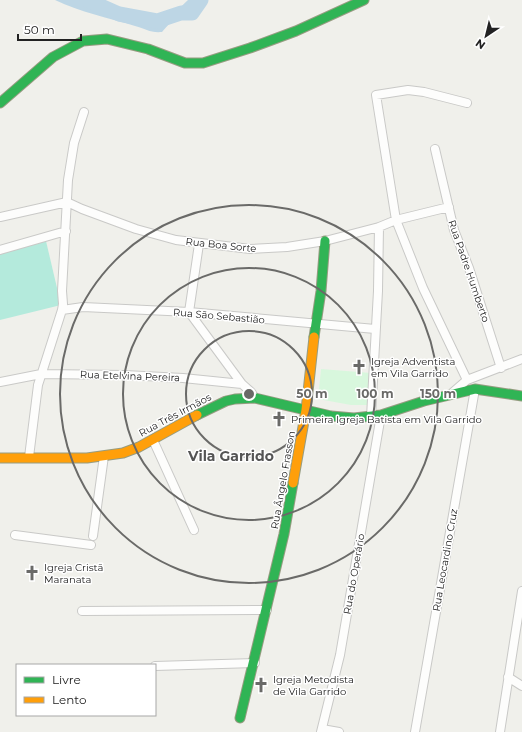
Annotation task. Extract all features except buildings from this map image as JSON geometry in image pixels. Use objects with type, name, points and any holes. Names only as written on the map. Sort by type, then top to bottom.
[{"type":"street","points":[[0,103],[53,58],[68,48],[83,41],[107,39],[148,49],[186,63],[203,62],[250,48],[296,31],[364,0]]},
{"type":"street","points":[[467,103],[424,92],[408,90],[376,95],[396,220],[423,288],[467,380]]},
{"type":"street","points":[[29,457],[35,404],[41,374],[62,310],[68,180],[74,143],[84,112]]},
{"type":"street","name":"Rua Padre Humberto","points":[[435,149],[454,230],[469,268],[501,368]]},
{"type":"street","points":[[0,217],[67,202]]},
{"type":"street","name":"Rua Boa Sorte","points":[[67,202],[136,229],[176,240],[250,249],[287,247],[325,241],[379,227],[396,220],[449,207]]},
{"type":"street","points":[[371,417],[379,227]]},
{"type":"street","points":[[0,250],[66,231]]},
{"type":"street","name":"Rua Ângelo Frasson","points":[[240,718],[284,534],[306,410],[315,324],[321,291],[325,241]]},
{"type":"street","points":[[199,244],[189,312],[242,384],[255,398]]},
{"type":"street","name":"Rua São Sebastião","points":[[62,310],[83,307],[189,312],[375,329]]},
{"type":"street","points":[[448,396],[467,380],[522,359]]},
{"type":"street","name":"Rua Etelvina Pereira","points":[[0,382],[41,374],[125,375],[242,384]]},
{"type":"street","name":"Rua Três Irmãos","points":[[0,458],[80,458],[104,456],[134,449],[208,408],[226,401],[245,398],[255,398],[331,416],[354,418],[381,415],[424,401],[476,389],[522,396]]},
{"type":"street","name":"Rua Leocardino Cruz","points":[[415,732],[476,389]]},
{"type":"street","name":"Rua do Operário","points":[[321,731],[340,655],[381,415]]},
{"type":"street","points":[[152,440],[194,530]]},
{"type":"street","points":[[93,536],[104,456]]},
{"type":"street","points":[[15,535],[91,545]]},
{"type":"street","points":[[500,732],[522,591]]},
{"type":"street","points":[[82,611],[267,610]]},
{"type":"street","points":[[156,666],[254,663]]},
{"type":"street","points":[[508,677],[522,686]]},
{"type":"street","points":[[321,731],[339,732]]},
{"type":"green space","points":[[46,241],[61,305],[0,320],[0,254]]},
{"type":"green space","points":[[321,369],[371,373],[369,405],[351,405],[318,399]]},
{"type":"water","points":[[55,0],[83,0],[86,3],[117,12],[128,18],[154,25],[161,24],[168,19],[188,0],[206,0],[202,7],[194,14],[168,25],[162,32],[154,32],[84,11]]},
{"type":"waterway","points":[[87,0],[119,14],[157,21],[181,13],[192,13],[201,0]]},
{"type":"traffic: fast","points":[[0,103],[53,57],[83,41],[107,39],[148,49],[185,63],[203,63],[296,31],[364,0]]},
{"type":"traffic: fast","points":[[314,337],[321,291],[325,241]]},
{"type":"traffic: fast","points":[[197,415],[226,401],[235,399],[255,398],[331,416],[354,418],[381,415],[424,401],[475,389],[522,396]]},
{"type":"traffic: fast","points":[[240,718],[284,534],[293,483]]},
{"type":"traffic: slow","points":[[293,483],[306,410],[314,337]]},
{"type":"traffic: slow","points":[[0,458],[87,458],[123,453],[139,447],[197,415]]},
{"type":"place","name":"Igreja Adventista em Vila Garrido","points":[[359,367]]},
{"type":"place","name":"Primeira Igreja Batista em Vila Garrido","points":[[279,419]]},
{"type":"place","name":"Igreja Cristã Maranata","points":[[32,573]]},
{"type":"place","name":"Igreja Metodista de Vila Garrido","points":[[261,685]]},
{"type":"district","name":"Vila Garrido","points":[[231,456]]}]
